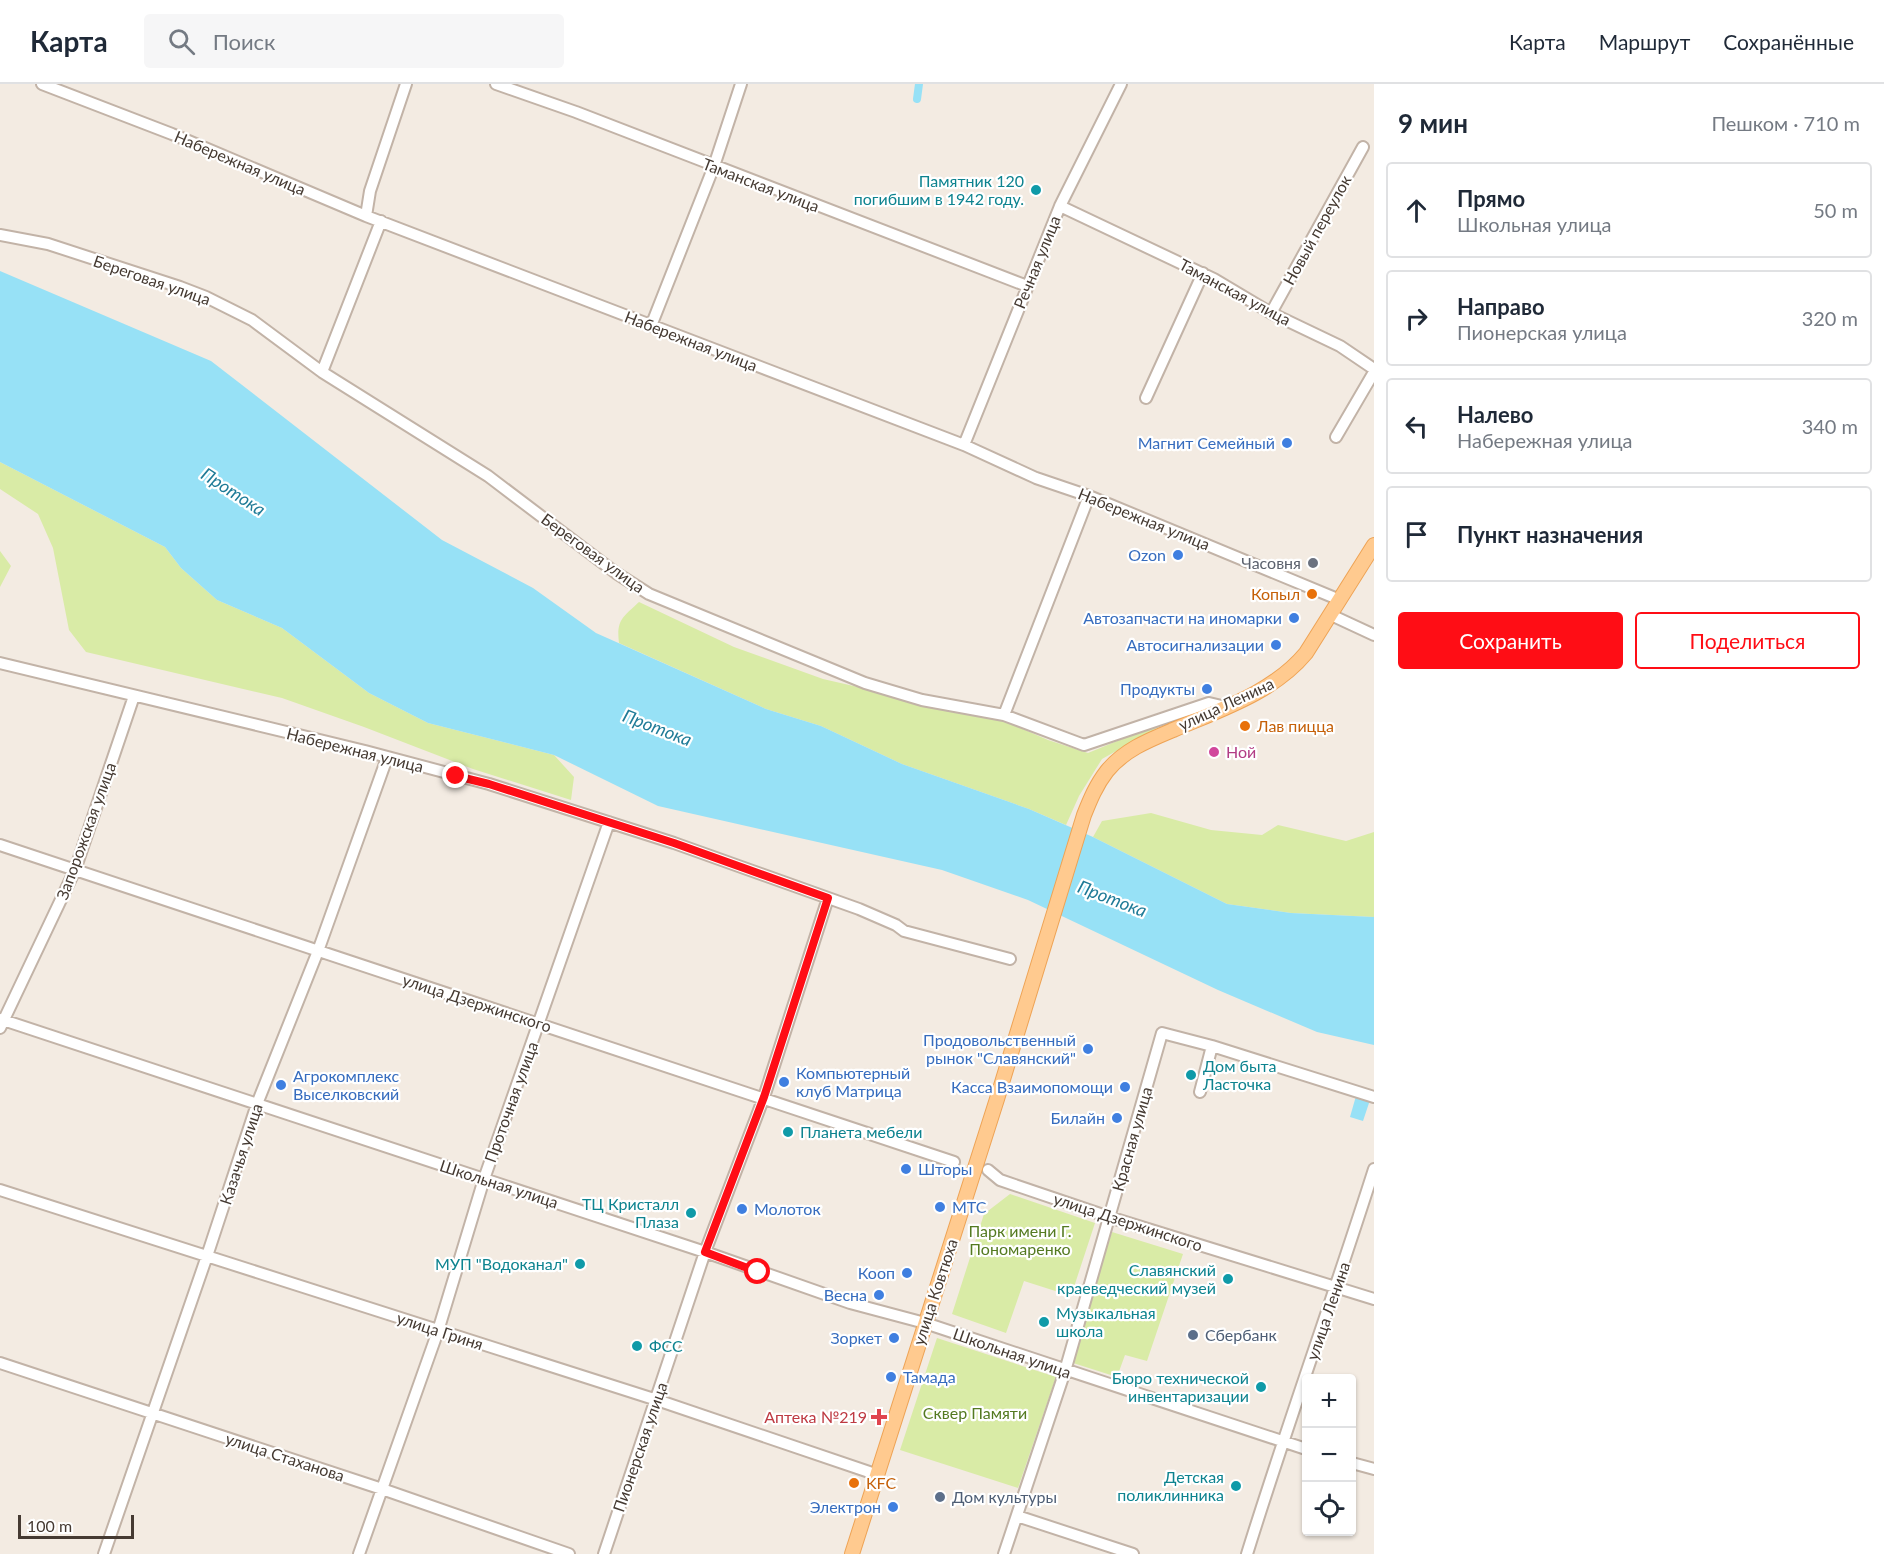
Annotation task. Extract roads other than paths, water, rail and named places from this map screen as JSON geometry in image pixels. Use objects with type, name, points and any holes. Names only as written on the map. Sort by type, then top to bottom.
[{"type":"main road","name":"улица Ленина","points":[[1038,960],[1084,815],[1096,787],[1108,769],[1120,758],[1147,741],[1267,687],[1295,667],[1331,615],[1374,545]]},
{"type":"main road","name":"улица Ковтюха","points":[[852,1554],[997,1099],[1038,960]]},
{"type":"street","name":"Набережная улица","points":[[42,84],[172,134],[366,216],[964,445],[1036,478],[1089,496],[1340,600]]},
{"type":"street","points":[[366,216],[370,191],[406,84]]},
{"type":"street","name":"Таманская улица","points":[[496,84],[576,112],[1027,286]]},
{"type":"street","points":[[651,326],[714,166],[741,84]]},
{"type":"street","name":"Речная улица","points":[[964,445],[1060,206],[1121,84]]},
{"type":"street","name":"Новый переулок","points":[[1271,313],[1363,147]]},
{"type":"street","name":"Таманская улица","points":[[1060,206],[1203,273],[1271,313],[1340,345],[1374,371]]},
{"type":"street","points":[[322,372],[381,221]]},
{"type":"street","name":"Береговая улица","points":[[0,235],[48,244],[206,297],[252,320],[322,372],[488,476],[616,573],[649,594],[865,683],[922,700],[1004,715],[1084,745],[1209,703],[1226,707]]},
{"type":"street","points":[[1146,398],[1203,273]]},
{"type":"street","points":[[1336,437],[1374,371]]},
{"type":"street","points":[[1004,715],[1089,496]]},
{"type":"street","points":[[1331,615],[1373,633]]},
{"type":"street","name":"Набережная улица","points":[[0,663],[489,784],[674,843],[896,924],[904,931],[1010,959]]},
{"type":"street","name":"Запорожская улица","points":[[1,1022],[75,870],[134,696]]},
{"type":"street","name":"Казачья улица","points":[[104,1554],[207,1256],[256,1104],[318,951],[387,758]]},
{"type":"street","name":"Проточная улица","points":[[359,1554],[438,1331],[484,1179],[609,822]]},
{"type":"street","name":"улица Дзержинского","points":[[0,845],[954,1162]]},
{"type":"street","name":"Пионерская улица","points":[[604,1554],[705,1252],[764,1097],[828,898]]},
{"type":"street","name":"Школьная улица","points":[[1,1022],[705,1252],[850,1303],[925,1323],[1302,1448]]},
{"type":"street","name":"Красная улица","points":[[1004,1554],[1065,1371],[1162,1033],[1212,1046]]},
{"type":"street","points":[[1200,1092],[1212,1046],[1374,1097]]},
{"type":"street","name":"улица Ленина","points":[[1247,1554],[1282,1442],[1337,1287],[1374,1169]]},
{"type":"street","name":"улица Дзержинского","points":[[988,1170],[1000,1180],[1109,1217],[1374,1299]]},
{"type":"street","name":"улица Гриня","points":[[0,1190],[657,1400],[878,1475]]},
{"type":"street","name":"улица Стаханова","points":[[0,1363],[382,1489],[569,1554]]},
{"type":"street","points":[[1356,1464],[1374,1469]]},
{"type":"street","points":[[1017,1516],[1133,1554]]},
{"type":"water","name":"Протока","points":[[0,271],[211,361],[442,540],[533,588],[596,633],[766,709],[821,726],[902,764],[1029,809],[1093,837],[1227,904],[1291,913],[1374,917],[1374,1045],[1317,1032],[1218,990],[1028,900],[942,870],[658,806],[554,755],[428,723],[369,693],[282,628],[217,600],[181,568],[165,547],[0,462]]},
{"type":"water","points":[[1356,1096],[1370,1100],[1363,1121],[1350,1117]]},
{"type":"waterway","points":[[917,99],[919,84]]},
{"type":"place","name":"Памятник 120 погибшим в 1942 году.","points":[[1036,190]]},
{"type":"place","name":"Магнит Семейный","points":[[1287,443]]},
{"type":"place","name":"Ozon","points":[[1178,555]]},
{"type":"place","name":"Часовня","points":[[1313,563]]},
{"type":"place","name":"Копыл","points":[[1312,594]]},
{"type":"place","name":"Автозапчасти на иномарки","points":[[1294,618]]},
{"type":"place","name":"Автосигнализации","points":[[1276,645]]},
{"type":"place","name":"Продукты","points":[[1207,689]]},
{"type":"place","name":"Лав пицца","points":[[1245,726]]},
{"type":"place","name":"Ной","points":[[1214,752]]},
{"type":"place","name":"Продовольственный рынок \"Славянский\"","points":[[1088,1049]]},
{"type":"place","name":"Дом быта Ласточка","points":[[1191,1075]]},
{"type":"place","name":"Компьютерный клуб Матрица","points":[[784,1082]]},
{"type":"place","name":"Агрокомплекс Выселковский","points":[[281,1085]]},
{"type":"place","name":"Касса Взаимопомощи","points":[[1125,1087]]},
{"type":"place","name":"Билайн","points":[[1117,1118]]},
{"type":"place","name":"Планета мебели","points":[[788,1132]]},
{"type":"place","name":"Шторы","points":[[906,1169]]},
{"type":"place","name":"МТС","points":[[940,1207]]},
{"type":"place","name":"Молоток","points":[[742,1209]]},
{"type":"place","name":"ТЦ Кристалл Плаза","points":[[691,1213]]},
{"type":"place","name":"МУП \"Водоканал\"","points":[[580,1264]]},
{"type":"place","name":"Кооп","points":[[907,1273]]},
{"type":"place","name":"Славянский краеведческий музей","points":[[1228,1279]]},
{"type":"place","name":"Весна","points":[[879,1295]]},
{"type":"place","name":"Музыкальная школа","points":[[1044,1322]]},
{"type":"place","name":"Сбербанк","points":[[1193,1335]]},
{"type":"place","name":"Зоркет","points":[[894,1338]]},
{"type":"place","name":"ФСС","points":[[637,1346]]},
{"type":"place","name":"Тамада","points":[[891,1377]]},
{"type":"place","name":"Бюро технической инвентаризации","points":[[1261,1387]]},
{"type":"place","name":"Аптека №219","points":[[879,1417]]},
{"type":"place","name":"KFC","points":[[854,1483]]},
{"type":"place","name":"Детская поликлинника","points":[[1236,1486]]},
{"type":"place","name":"Дом культуры","points":[[940,1497]]},
{"type":"place","name":"Электрон","points":[[893,1507]]},
{"type":"park label","name":"Парк имени Г. Пономаренко","points":[[1020,1240]]},
{"type":"park label","name":"Сквер Памяти","points":[[975,1413]]}]
